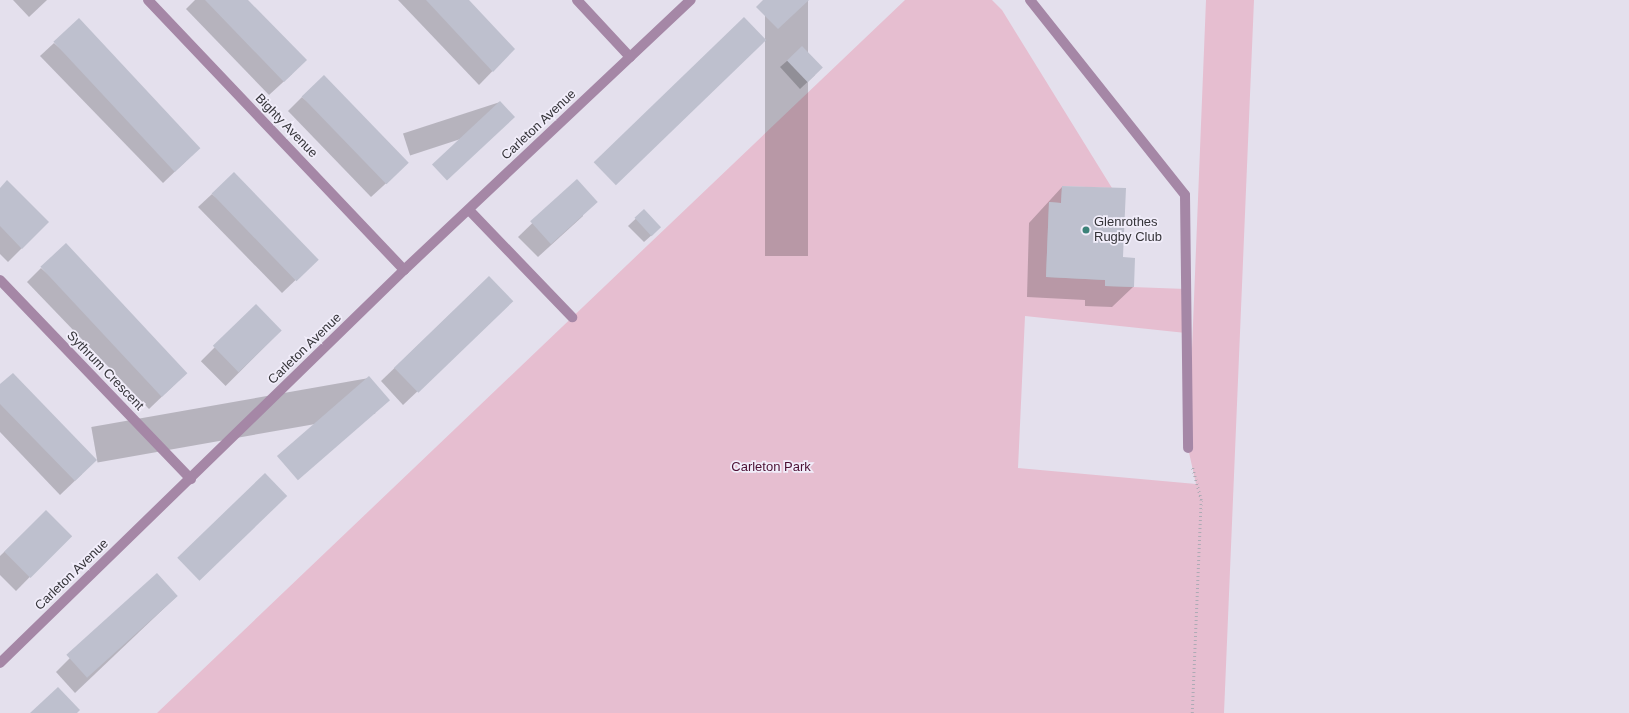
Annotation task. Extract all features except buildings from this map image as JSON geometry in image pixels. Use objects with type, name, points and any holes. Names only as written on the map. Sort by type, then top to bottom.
[{"type":"street","name":"Bighty Avenue","points":[[148,0],[404,270]]},
{"type":"street","points":[[577,0],[630,58]]},
{"type":"street","name":"Carleton Avenue","points":[[0,663],[191,479],[404,270],[691,0]]},
{"type":"street","points":[[1030,0],[1185,195],[1188,448]]},
{"type":"street","points":[[469,210],[572,317]]},
{"type":"street","name":"Sythrum Crescent","points":[[0,280],[191,479]]},
{"type":"path","points":[[1188,448],[1200,500],[1192,713]]},
{"type":"green space","name":"Carleton Park","points":[[905,0],[992,0],[1002,10],[1112,188],[1062,186],[1061,203],[1049,202],[1046,277],[1105,280],[1105,286],[1186,289],[1186,333],[1025,316],[1018,468],[1196,484],[1188,448],[1206,0],[1254,0],[1224,713],[157,713]]},
{"type":"place","name":"Glenrothes Rugby Club","points":[[1086,230]]}]
